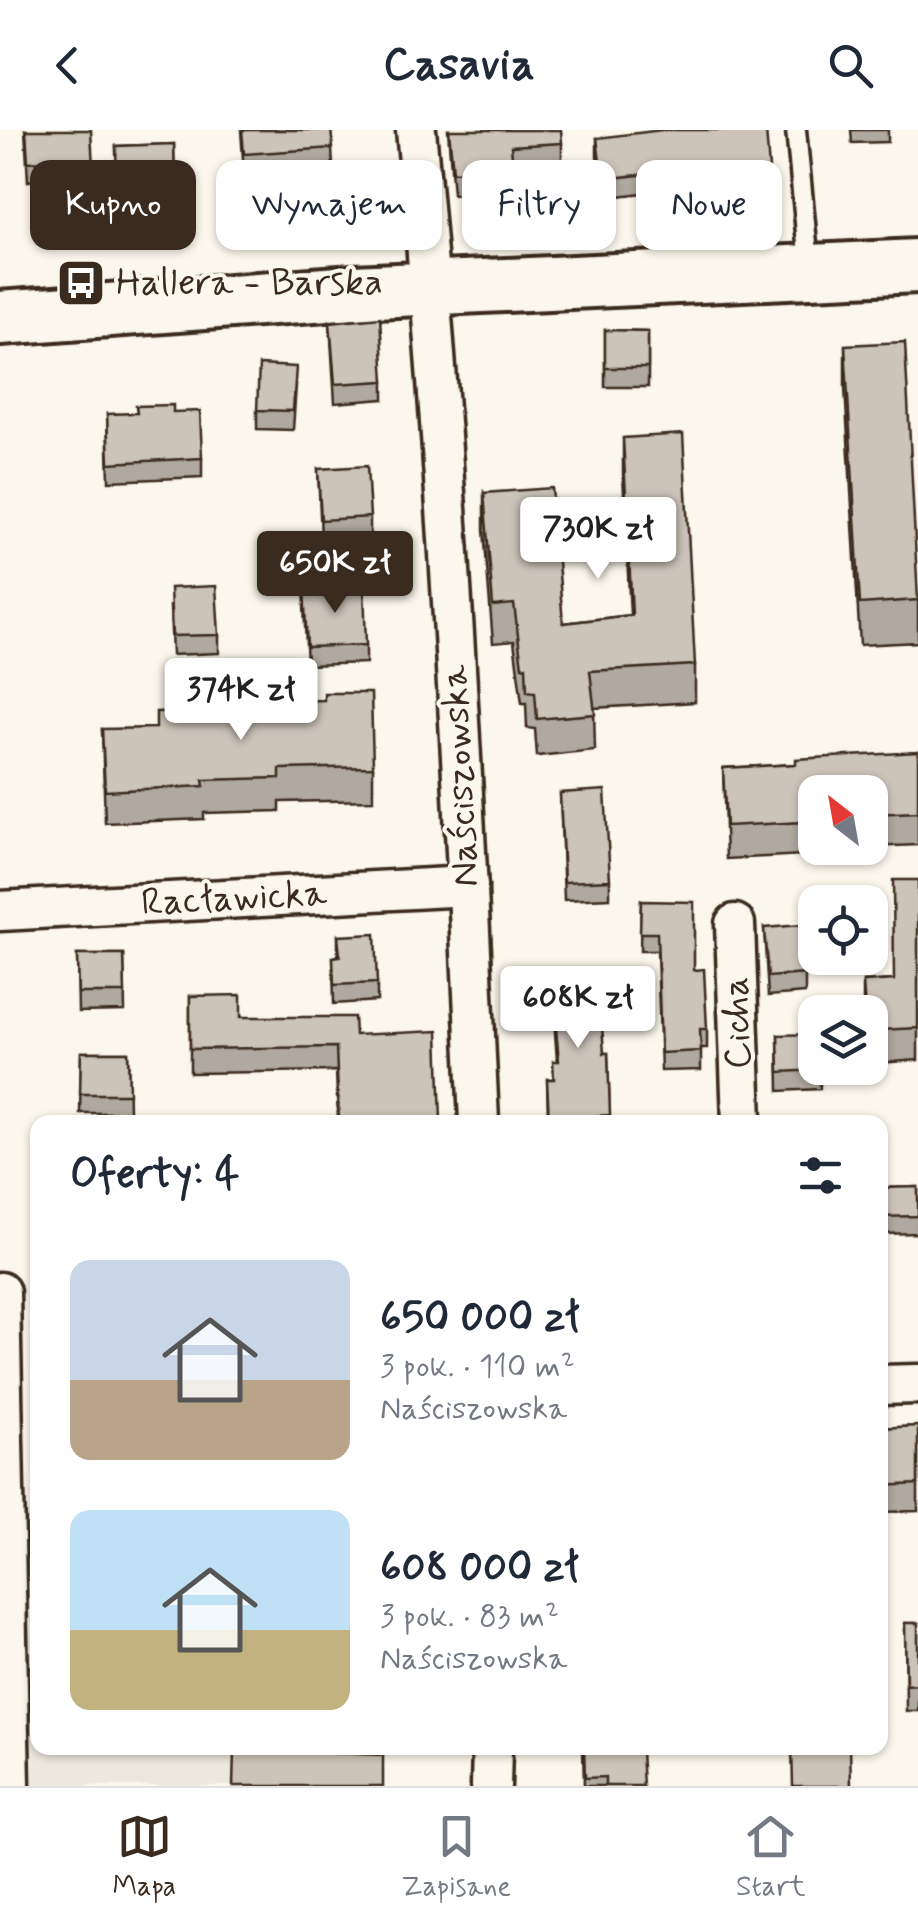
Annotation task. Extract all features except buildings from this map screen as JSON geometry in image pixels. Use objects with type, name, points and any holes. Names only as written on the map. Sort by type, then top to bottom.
[{"type":"street","name":"Naściszowska","points":[[416,130],[431,288],[479,1115]]},
{"type":"street","points":[[810,270],[918,250]]},
{"type":"street","points":[[0,318],[431,288],[918,266]]},
{"type":"street","name":"Racławicka","points":[[0,912],[468,886]]},
{"type":"street","name":"Cicha","points":[[735,924],[742,1115]]},
{"type":"street","points":[[0,1292],[10,1786]]},
{"type":"street","points":[[888,1385],[918,1384]]},
{"type":"street","points":[[492,1755],[492,1786]]},
{"type":"lane","points":[[796,130],[810,270]]},
{"type":"shaded area","points":[[32,1755],[233,1755],[233,1786],[31,1786]]},
{"type":"place","name":"Hallera - Barska","points":[[81,283]]}]
